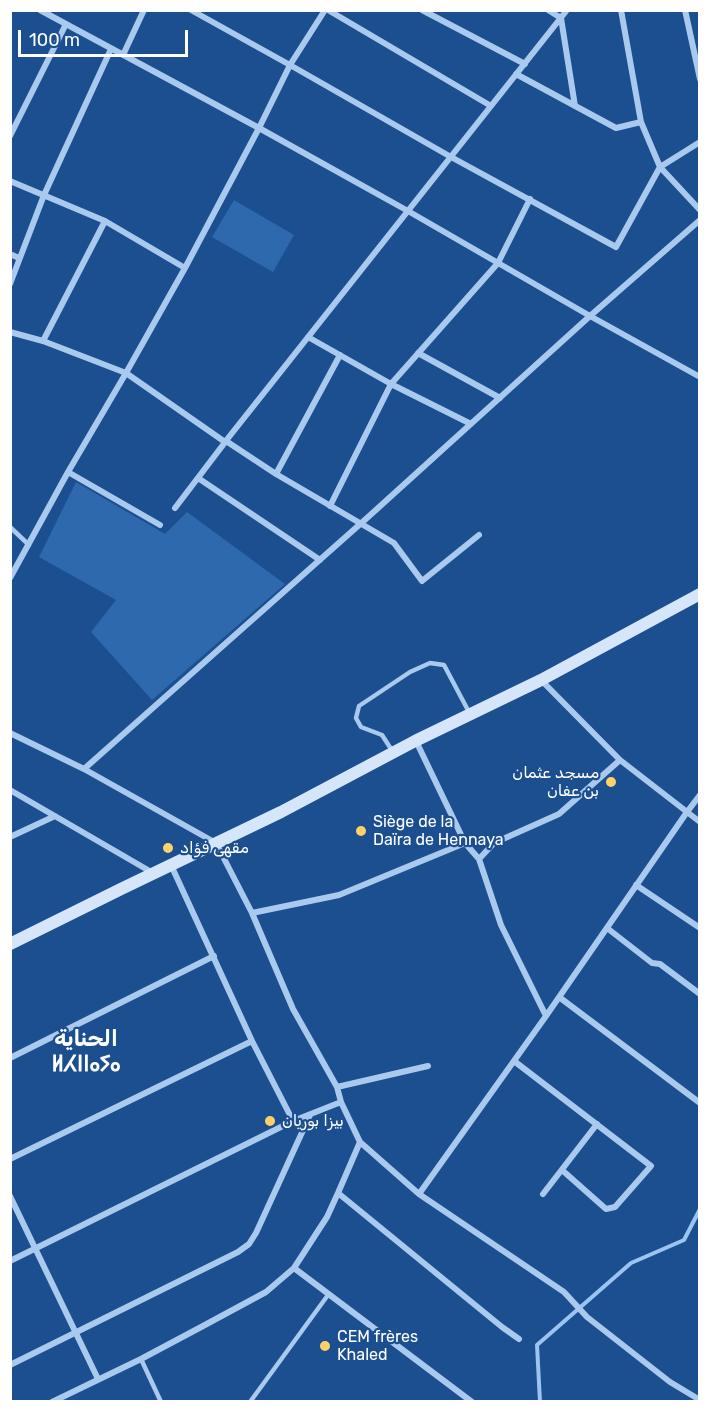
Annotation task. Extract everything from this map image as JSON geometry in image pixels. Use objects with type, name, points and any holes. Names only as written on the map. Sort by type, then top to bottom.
[{"type":"main road","points":[[10,945],[281,812],[393,752],[541,680],[699,594]]},
{"type":"street","points":[[40,10],[260,128],[699,378]]},
{"type":"street","points":[[123,55],[144,10]]},
{"type":"street","points":[[191,10],[616,247],[660,167],[699,142]]},
{"type":"street","points":[[10,578],[185,268],[260,128],[290,65],[326,10],[491,106]]},
{"type":"street","points":[[422,10],[525,64]]},
{"type":"street","points":[[548,10],[561,18],[575,106]]},
{"type":"street","points":[[175,508],[567,10]]},
{"type":"street","points":[[621,10],[641,122],[660,167],[699,210]]},
{"type":"street","points":[[685,10],[699,80]]},
{"type":"street","points":[[10,136],[66,24]]},
{"type":"street","points":[[10,284],[44,195],[111,49]]},
{"type":"street","points":[[516,74],[616,128],[641,122]]},
{"type":"street","points":[[10,181],[105,221],[185,268]]},
{"type":"street","points":[[330,506],[391,384],[498,263],[530,199]]},
{"type":"street","points":[[84,769],[699,220]]},
{"type":"street","points":[[43,341],[105,221]]},
{"type":"street","points":[[10,254],[19,258]]},
{"type":"street","points":[[10,332],[43,341],[126,373],[225,442],[394,543],[422,582],[479,535]]},
{"type":"street","points":[[308,337],[391,384],[471,424]]},
{"type":"street","points":[[418,353],[500,398]]},
{"type":"street","points":[[276,474],[340,355]]},
{"type":"street","points":[[68,472],[160,525]]},
{"type":"street","points":[[198,478],[320,560]]},
{"type":"street","points":[[541,680],[620,760],[699,822]]},
{"type":"street","points":[[10,733],[84,769],[216,843],[252,913],[292,1009],[337,1087],[341,1102],[360,1142],[419,1194],[564,1292],[588,1317],[670,1382],[699,1400]]},
{"type":"street","points":[[415,741],[465,843],[479,859],[501,925],[546,1016]]},
{"type":"street","points":[[479,859],[494,843],[559,814],[620,760]]},
{"type":"street","points":[[10,790],[153,873]]},
{"type":"street","points":[[419,1194],[699,795]]},
{"type":"street","points":[[10,837],[55,816]]},
{"type":"street","points":[[252,913],[339,895],[465,843]]},
{"type":"street","points":[[171,864],[252,1041],[293,1121]]},
{"type":"street","points":[[636,885],[699,928]]},
{"type":"street","points":[[607,928],[652,963],[660,964],[699,994]]},
{"type":"street","points":[[10,1058],[213,956]]},
{"type":"street","points":[[559,997],[699,1103]]},
{"type":"street","points":[[10,1159],[252,1041]]},
{"type":"street","points":[[514,1061],[651,1166],[615,1207],[606,1209],[562,1170]]},
{"type":"street","points":[[337,1087],[428,1066]]},
{"type":"street","points":[[10,1261],[293,1121],[341,1102]]},
{"type":"street","points":[[10,1365],[238,1252],[249,1244],[310,1114]]},
{"type":"street","points":[[543,1194],[597,1124]]},
{"type":"street","points":[[52,1401],[141,1359],[266,1292],[294,1268],[327,1217],[360,1142]]},
{"type":"street","points":[[339,1193],[519,1339]]},
{"type":"street","points":[[10,1196],[98,1379]]},
{"type":"street","points":[[294,1268],[472,1401]]},
{"type":"street","points":[[66,1395],[70,1401]]},
{"type":"lane","points":[[10,527],[29,545]]},
{"type":"lane","points":[[393,752],[382,735],[361,727],[356,718],[359,706],[410,672],[430,663],[444,665],[470,714]]},
{"type":"lane","points":[[250,1401],[328,1295]]},
{"type":"lane","points":[[141,1359],[161,1401]]},
{"type":"shaded area","points":[[234,200],[294,235],[273,272],[212,237]]},
{"type":"shaded area","points":[[76,482],[165,534],[187,512],[285,584],[152,700],[91,632],[116,600],[39,557]]},
{"type":"waterway","points":[[540,1402],[537,1345],[631,1263],[684,1240],[700,1209]]},
{"type":"place","name":"مسجد عثمان بن عفان","points":[[611,782]]},
{"type":"place","name":"Siège de la Daïra de Hennaya","points":[[361,831]]},
{"type":"place","name":"مقهى فؤاد","points":[[168,848]]},
{"type":"place","name":"بيزا بوريان","points":[[270,1121]]},
{"type":"place","name":"CEM frères Khaled","points":[[325,1346]]},
{"type":"district","name":"الحناية ⵍⵃⵏⵏⴰⵢⴰ","points":[[86,1052]]}]
